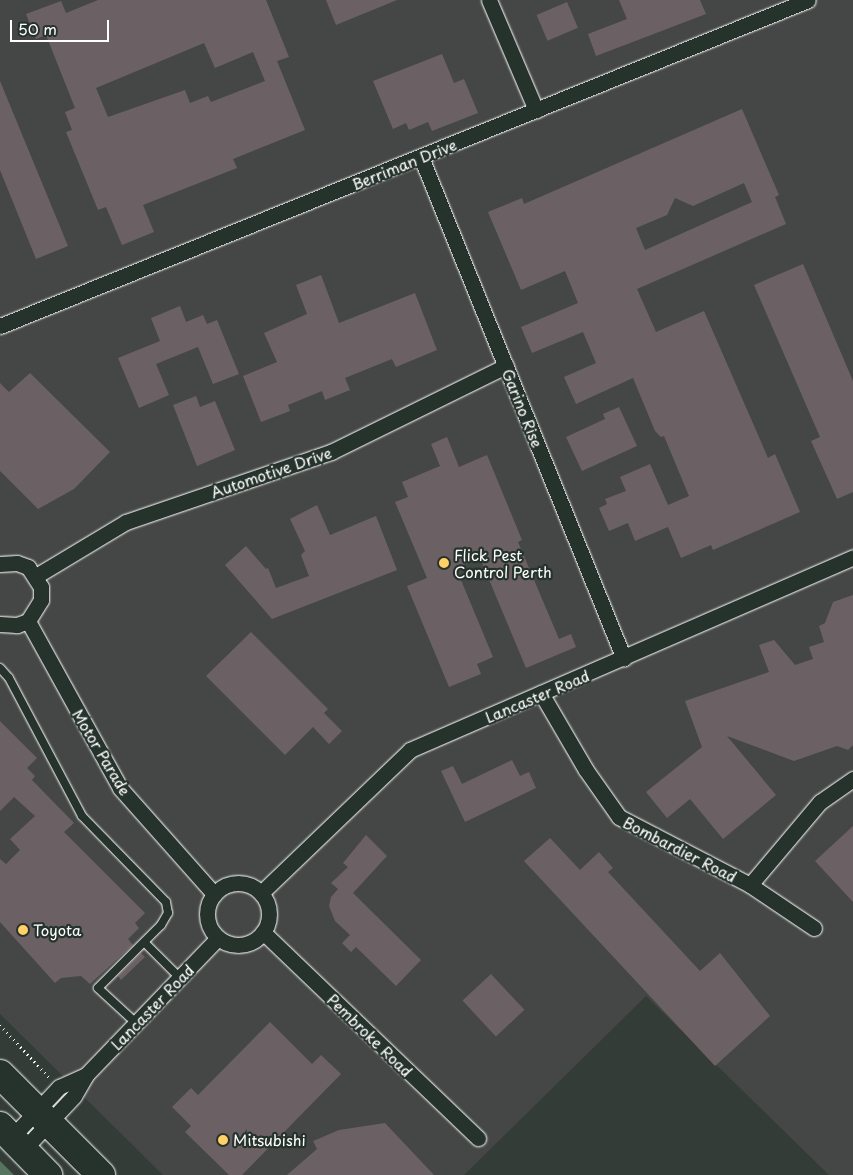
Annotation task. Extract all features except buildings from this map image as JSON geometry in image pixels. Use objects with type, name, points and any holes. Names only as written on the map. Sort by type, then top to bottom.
[{"type":"highway","points":[[0,1074],[101,1175]]},
{"type":"highway","points":[[12,1138],[48,1175]]},
{"type":"street","points":[[489,0],[536,110]]},
{"type":"street","name":"Berriman Drive","points":[[0,326],[422,158],[808,0]]},
{"type":"street","name":"Garino Rise","points":[[422,158],[624,659]]},
{"type":"street","name":"Automotive Drive","points":[[36,576],[126,522],[331,452],[506,366]]},
{"type":"street","name":"Lancaster Road","points":[[261,893],[410,750],[624,659],[853,557]]},
{"type":"street","points":[[0,564],[17,562],[36,576],[41,588],[41,600],[28,621],[17,625],[0,624]]},
{"type":"street","name":"Motor Parade","points":[[28,621],[120,788],[214,894]]},
{"type":"street","name":"Bombardier Road","points":[[541,693],[586,770],[619,817],[750,885],[814,928]]},
{"type":"street","points":[[750,885],[820,802],[853,780]]},
{"type":"street","points":[[243,883],[261,893],[269,912],[264,932],[256,939],[242,944],[227,943],[218,938],[208,922],[207,912],[214,894],[222,887],[243,883]]},
{"type":"street","name":"Pembroke Road","points":[[264,932],[478,1138]]},
{"type":"street","name":"Lancaster Road","points":[[12,1138],[43,1117],[60,1086],[86,1075],[218,938]]},
{"type":"lane","points":[[0,668],[9,678],[82,816],[166,902],[168,913],[145,943],[98,988],[136,1023]]},
{"type":"lane","points":[[145,943],[180,978]]},
{"type":"shaded area","points":[[0,0],[853,0],[853,1175],[829,1175],[646,996],[464,1175],[163,1175],[0,1014]]},
{"type":"green space","points":[[0,1161],[14,1175],[0,1175]]},
{"type":"place","name":"Flick Pest Control Perth","points":[[444,563]]},
{"type":"place","name":"Toyota","points":[[23,930]]},
{"type":"place","name":"Mitsubishi","points":[[223,1140]]}]
